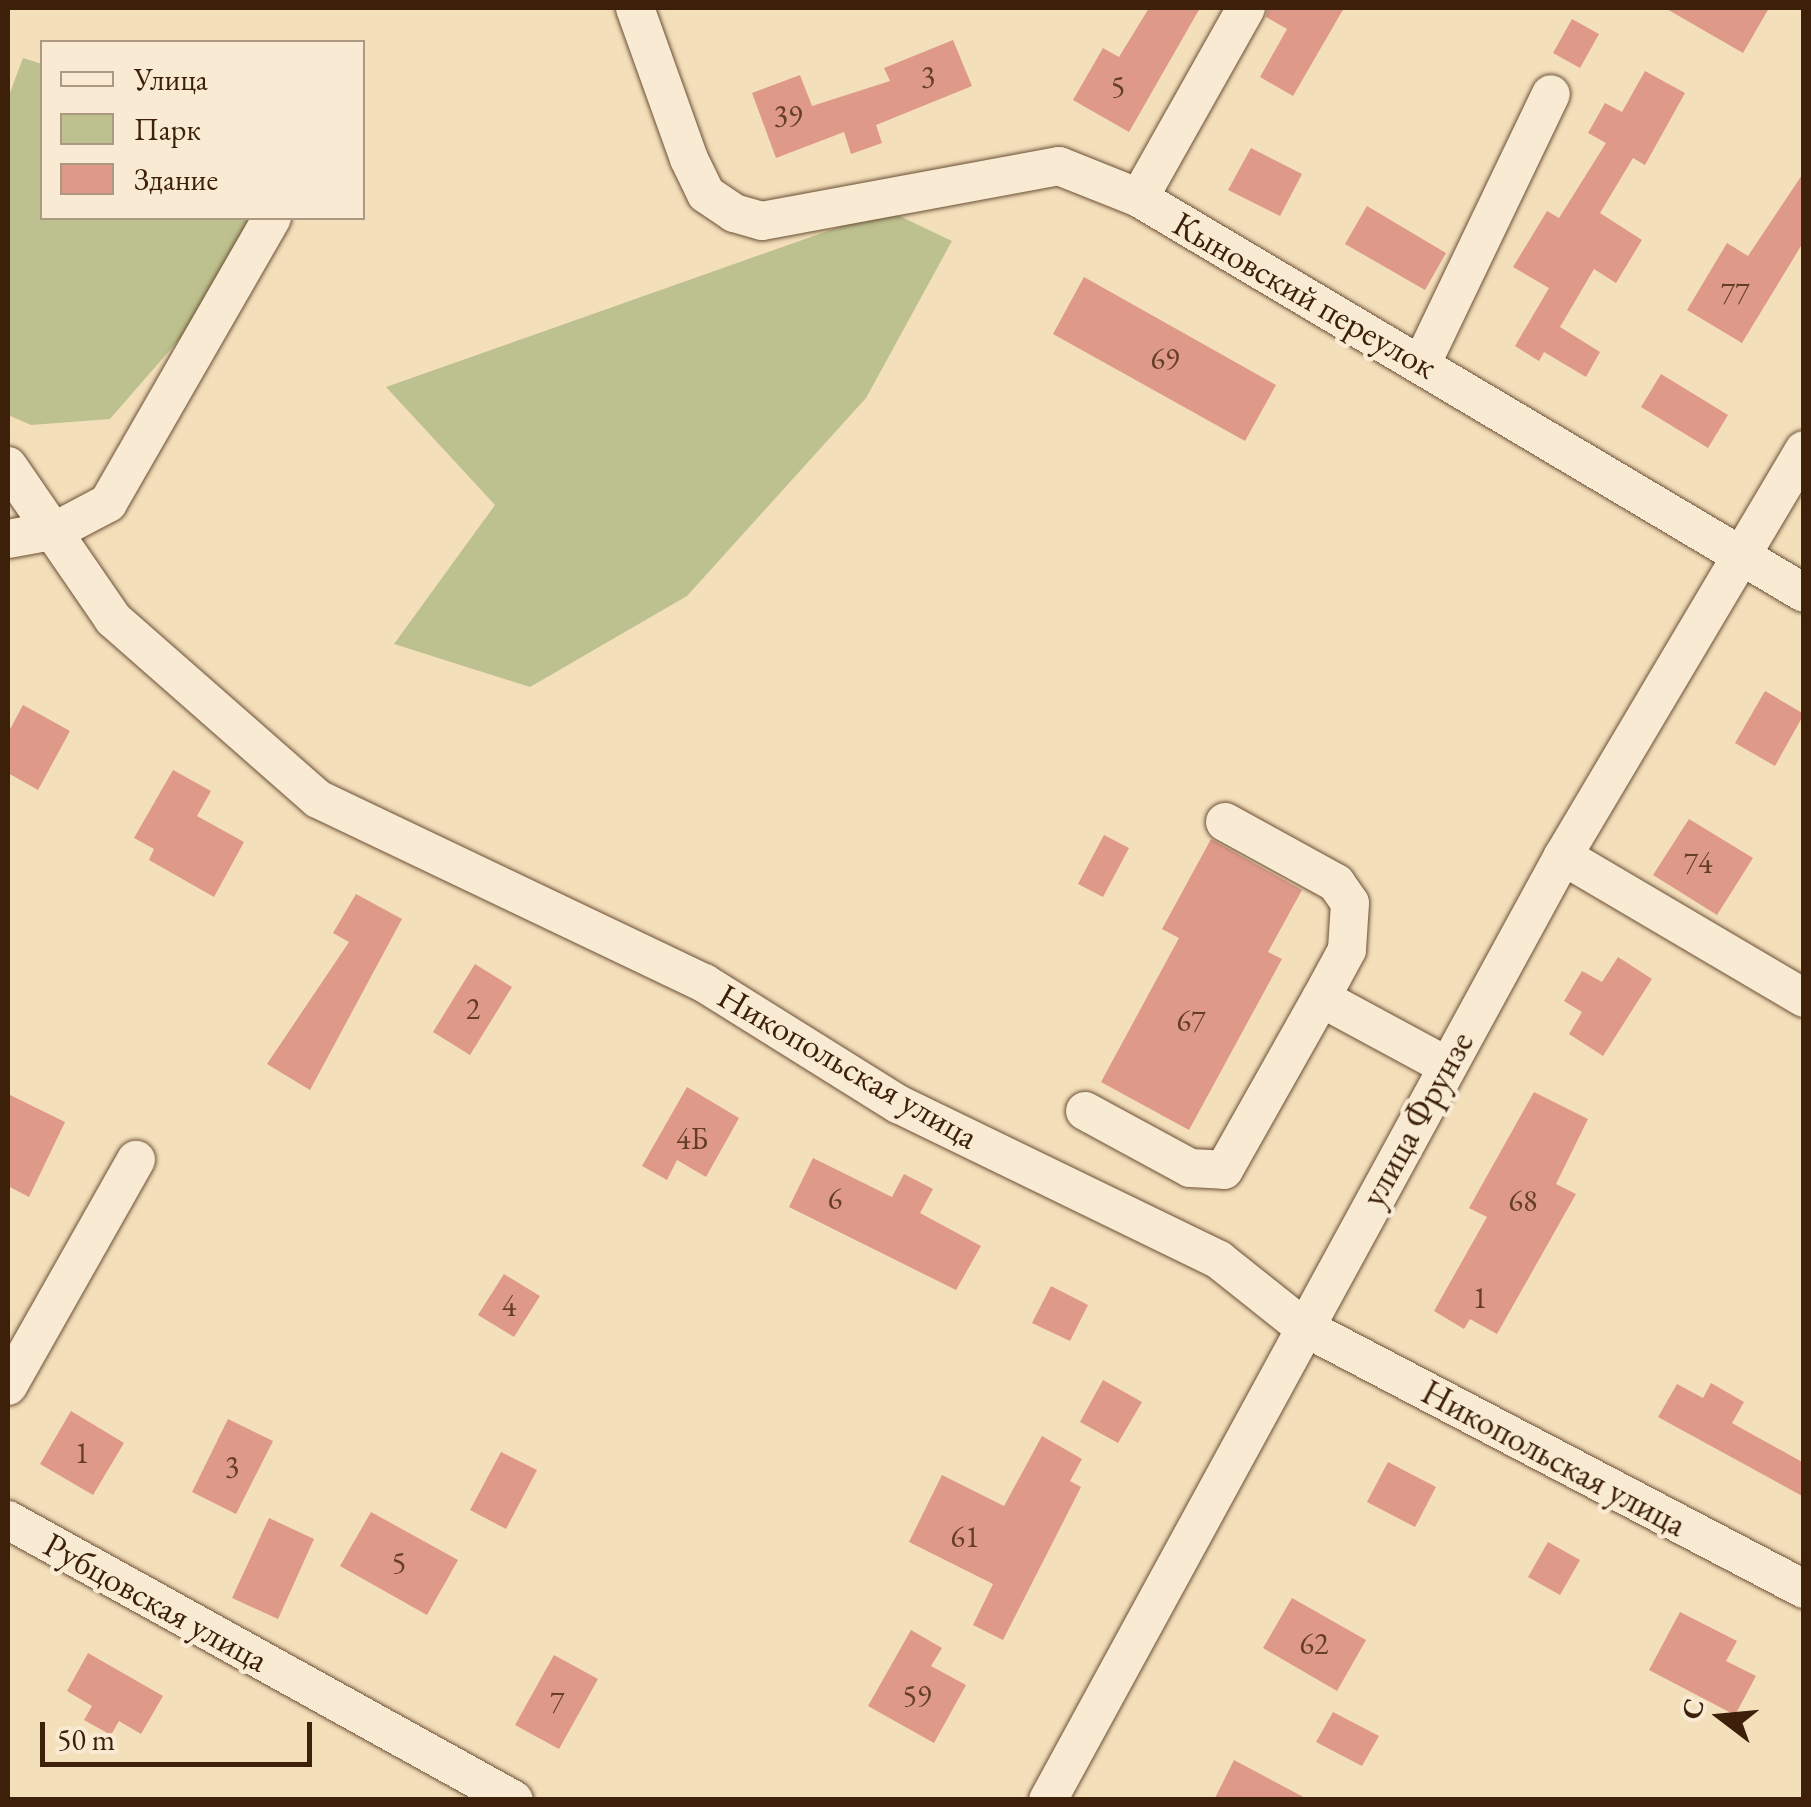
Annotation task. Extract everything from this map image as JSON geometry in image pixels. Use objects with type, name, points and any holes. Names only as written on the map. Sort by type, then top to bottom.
[{"type":"street","name":"Кыновский переулок","points":[[635,8],[706,194],[762,222],[1059,166],[1139,198],[1804,593]]},
{"type":"street","points":[[1139,198],[1246,8]]},
{"type":"street","points":[[1422,363],[1552,94]]},
{"type":"street","points":[[8,539],[58,530],[108,503],[271,220]]},
{"type":"street","name":"улица Фрунзе","points":[[1048,1800],[1302,1326],[1563,856],[1804,450]]},
{"type":"street","name":"Никопольская улица","points":[[8,466],[58,530],[113,618],[318,799],[704,983],[898,1104],[1219,1260],[1302,1326],[1804,1589]]},
{"type":"street","points":[[1084,1111],[1190,1168],[1224,1170],[1347,950],[1350,903],[1336,883],[1225,822]]},
{"type":"street","points":[[1563,856],[1804,998]]},
{"type":"street","points":[[1321,998],[1446,1066]]},
{"type":"street","points":[[8,1386],[136,1160]]},
{"type":"street","name":"Рубцовская улица","points":[[8,1520],[514,1800]]},
{"type":"green space","points":[[23,58],[40,63],[40,220],[258,220],[190,327],[110,419],[31,425],[8,415],[8,98]]},
{"type":"green space","points":[[887,210],[952,241],[866,398],[687,596],[530,687],[394,644],[495,505],[386,387]]},
{"type":"building","points":[[1149,8],[1200,8],[1129,132],[1073,100],[1103,48],[1119,57]]},
{"type":"building","points":[[1268,8],[1344,8],[1293,96],[1260,77],[1287,29],[1266,17]]},
{"type":"building","points":[[1665,8],[1769,8],[1743,53]]},
{"type":"building","points":[[1572,19],[1599,34],[1580,68],[1553,53]]},
{"type":"building","points":[[953,40],[972,86],[876,125],[882,143],[851,154],[844,132],[776,158],[752,93],[800,75],[812,106],[890,81],[884,68]]},
{"type":"building","points":[[1645,71],[1685,93],[1645,165],[1633,158],[1600,213],[1642,240],[1616,283],[1594,269],[1560,327],[1600,352],[1586,377],[1544,352],[1539,361],[1515,346],[1549,288],[1513,267],[1547,211],[1559,218],[1606,143],[1588,133],[1605,103],[1622,112]]},
{"type":"building","points":[[1251,148],[1302,174],[1280,216],[1228,190]]},
{"type":"building","points":[[1804,172],[1804,241],[1742,343],[1687,310],[1727,243],[1748,256]]},
{"type":"building","points":[[1367,206],[1446,253],[1425,290],[1345,244]]},
{"type":"building","points":[[1084,277],[1276,385],[1245,441],[1053,334]]},
{"type":"building","points":[[1661,374],[1728,415],[1708,448],[1641,407]]},
{"type":"building","points":[[1765,691],[1804,714],[1775,766],[1735,743]]},
{"type":"building","points":[[23,705],[70,731],[38,790],[8,773],[8,733]]},
{"type":"building","points":[[173,770],[211,791],[197,816],[244,842],[214,897],[149,860],[154,849],[134,838]]},
{"type":"building","points":[[1689,819],[1753,858],[1717,915],[1653,875]]},
{"type":"building","points":[[1104,835],[1129,848],[1103,897],[1078,884]]},
{"type":"building","points":[[1211,839],[1302,890],[1268,952],[1282,959],[1189,1130],[1101,1082],[1179,938],[1162,929]]},
{"type":"building","points":[[356,894],[402,919],[310,1090],[267,1064],[349,942],[333,933]]},
{"type":"building","points":[[1618,957],[1652,979],[1603,1056],[1569,1034],[1582,1012],[1564,1001],[1582,971],[1602,982]]},
{"type":"building","points":[[475,964],[512,987],[470,1055],[433,1032]]},
{"type":"building","points":[[687,1087],[739,1118],[706,1177],[677,1160],[667,1180],[642,1166]]},
{"type":"building","points":[[1534,1092],[1588,1119],[1556,1184],[1576,1194],[1497,1334],[1470,1319],[1464,1329],[1434,1311],[1487,1217],[1469,1208]]},
{"type":"building","points":[[8,1094],[65,1122],[29,1197],[8,1186]]},
{"type":"building","points":[[813,1158],[892,1197],[904,1174],[933,1189],[920,1213],[981,1246],[956,1290],[789,1207]]},
{"type":"building","points":[[504,1274],[540,1296],[514,1337],[478,1315]]},
{"type":"building","points":[[1051,1286],[1088,1305],[1070,1341],[1032,1323]]},
{"type":"building","points":[[1103,1380],[1142,1402],[1118,1443],[1080,1422]]},
{"type":"building","points":[[1711,1383],[1744,1402],[1732,1423],[1804,1463],[1804,1497],[1658,1417],[1677,1384],[1703,1398]]},
{"type":"building","points":[[71,1411],[124,1443],[93,1495],[40,1464]]},
{"type":"building","points":[[228,1419],[273,1441],[236,1514],[192,1492]]},
{"type":"building","points":[[1042,1436],[1082,1459],[1070,1481],[1081,1487],[1003,1640],[973,1625],[993,1584],[909,1542],[942,1475],[1004,1506]]},
{"type":"building","points":[[501,1452],[537,1470],[506,1529],[470,1510]]},
{"type":"building","points":[[1388,1462],[1436,1487],[1415,1527],[1367,1502]]},
{"type":"building","points":[[371,1512],[458,1560],[427,1615],[340,1566]]},
{"type":"building","points":[[269,1518],[314,1539],[278,1619],[232,1598]]},
{"type":"building","points":[[1548,1542],[1580,1560],[1560,1595],[1528,1577]]},
{"type":"building","points":[[1292,1598],[1366,1640],[1337,1691],[1263,1648]]},
{"type":"building","points":[[1680,1612],[1737,1641],[1726,1661],[1756,1676],[1735,1715],[1649,1670]]},
{"type":"building","points":[[911,1630],[942,1648],[931,1666],[966,1685],[934,1743],[868,1706]]},
{"type":"building","points":[[88,1653],[163,1696],[141,1734],[119,1721],[111,1735],[84,1720],[92,1706],[67,1691]]},
{"type":"building","points":[[554,1655],[598,1679],[559,1749],[515,1725]]},
{"type":"building","points":[[1333,1712],[1379,1736],[1362,1766],[1316,1742]]},
{"type":"building","points":[[1234,1760],[1309,1800],[1214,1800]]}]
